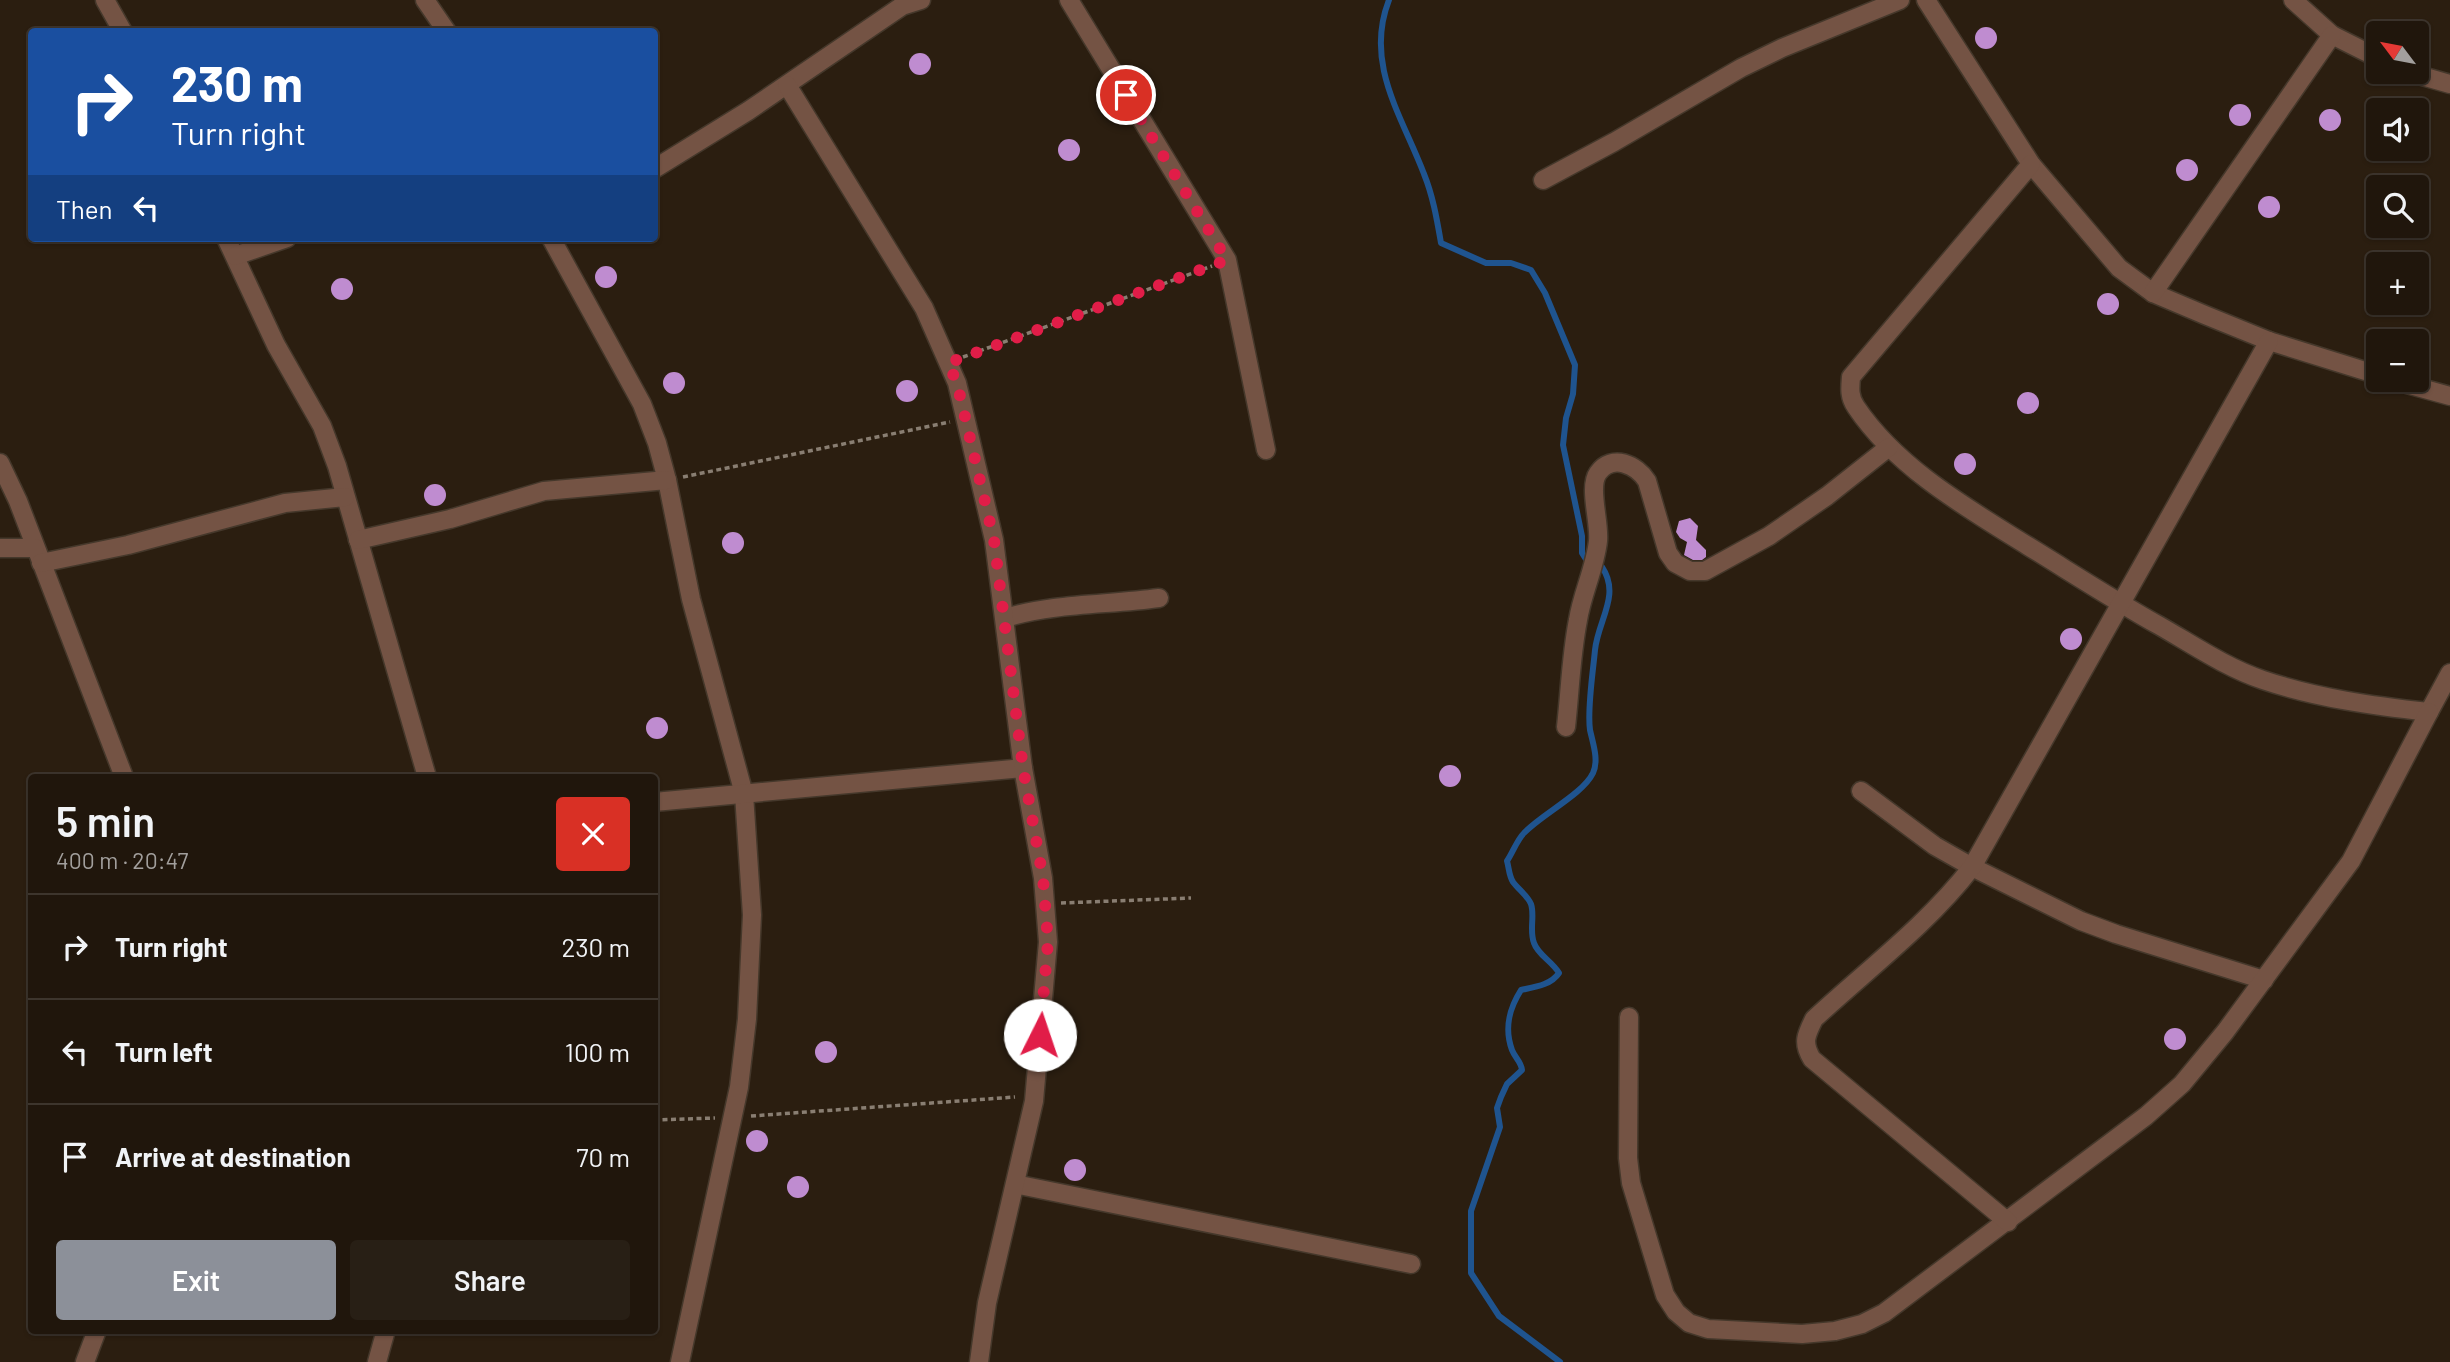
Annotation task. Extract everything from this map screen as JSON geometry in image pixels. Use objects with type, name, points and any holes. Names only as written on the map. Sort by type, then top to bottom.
[{"type":"street","points":[[106,0],[120,28]]},
{"type":"street","points":[[425,0],[444,28]]},
{"type":"street","points":[[658,166],[787,85],[902,6],[921,0]]},
{"type":"street","points":[[1069,0],[1227,260],[1266,450]]},
{"type":"street","points":[[1926,0],[2031,164],[2119,268],[2153,293],[2269,341],[2366,371]]},
{"type":"street","points":[[2293,0],[2332,35],[2366,52]]},
{"type":"street","points":[[1544,180],[1741,68],[1893,1]]},
{"type":"street","points":[[2153,293],[2332,35]]},
{"type":"street","points":[[2429,78],[2450,84]]},
{"type":"street","points":[[787,85],[924,308],[957,383],[994,540],[1023,768],[1043,878],[1048,942],[1035,1096],[988,1303],[979,1362]]},
{"type":"street","points":[[2031,164],[1851,377],[1849,391],[1854,405],[1889,447],[1969,509],[2120,603],[2220,660],[2261,679],[2311,694],[2429,712]]},
{"type":"street","points":[[228,242],[276,345],[322,426],[337,466],[427,774]]},
{"type":"street","points":[[235,256],[275,242]]},
{"type":"street","points":[[553,242],[642,404],[657,443],[691,599],[744,794],[752,915],[747,1019],[739,1087],[680,1362]]},
{"type":"street","points":[[2008,1222],[1812,1059],[1806,1049],[1805,1036],[1814,1019],[1913,931],[1959,885],[1972,867],[2269,341]]},
{"type":"street","points":[[2429,390],[2450,396]]},
{"type":"street","points":[[1566,727],[1578,619],[1597,545],[1597,511],[1593,485],[1597,474],[1604,467],[1614,463],[1626,464],[1641,471],[1647,481],[1668,553],[1675,563],[1690,571],[1705,571],[1769,536],[1827,496],[1889,447]]},
{"type":"street","points":[[0,463],[18,501],[123,774]]},
{"type":"street","points":[[358,540],[450,519],[544,491],[667,480]]},
{"type":"street","points":[[0,548],[38,556],[128,545],[285,503],[345,497]]},
{"type":"street","points":[[1005,618],[1031,611],[1159,598]]},
{"type":"street","points":[[1629,1017],[1628,1158],[1631,1183],[1665,1295],[1676,1312],[1689,1324],[1708,1329],[1802,1334],[1835,1331],[1862,1324],[1884,1313],[2008,1222],[2147,1116],[2182,1084],[2264,980],[2351,861],[2450,673]]},
{"type":"street","points":[[658,802],[1023,768]]},
{"type":"street","points":[[1861,792],[1935,846],[2093,926],[2264,980]]},
{"type":"street","points":[[1015,1184],[1411,1264]]},
{"type":"street","points":[[85,1362],[96,1334]]},
{"type":"street","points":[[377,1362],[385,1334]]},
{"type":"path","points":[[948,363],[1227,260]]},
{"type":"path","points":[[667,480],[965,419]]},
{"type":"path","points":[[1045,904],[1191,898]]},
{"type":"path","points":[[658,1120],[1035,1096]]},
{"type":"building","points":[[1986,27],[1994,30],[1997,38],[1994,46],[1986,49],[1978,46],[1975,38],[1978,30]]},
{"type":"building","points":[[920,53],[928,56],[931,64],[928,72],[920,75],[912,72],[909,64],[912,56]]},
{"type":"building","points":[[2240,104],[2248,107],[2251,115],[2248,123],[2240,126],[2232,123],[2229,115],[2232,107]]},
{"type":"building","points":[[2330,109],[2338,112],[2341,120],[2338,128],[2330,131],[2322,128],[2319,120],[2322,112]]},
{"type":"building","points":[[1069,139],[1077,142],[1080,150],[1077,158],[1069,161],[1061,158],[1058,150],[1061,142]]},
{"type":"building","points":[[2187,159],[2195,162],[2198,170],[2195,178],[2187,181],[2179,178],[2176,170],[2179,162]]},
{"type":"building","points":[[2269,196],[2277,199],[2280,207],[2277,215],[2269,218],[2261,215],[2258,207],[2261,199]]},
{"type":"building","points":[[606,266],[614,269],[617,277],[614,285],[606,288],[598,285],[595,277],[598,269]]},
{"type":"building","points":[[342,278],[350,281],[353,289],[350,297],[342,300],[334,297],[331,289],[334,281]]},
{"type":"building","points":[[2108,293],[2116,296],[2119,304],[2116,312],[2108,315],[2100,312],[2097,304],[2100,296]]},
{"type":"building","points":[[674,372],[682,375],[685,383],[682,391],[674,394],[666,391],[663,383],[666,375]]},
{"type":"building","points":[[907,380],[915,383],[918,391],[915,399],[907,402],[899,399],[896,391],[899,383]]},
{"type":"building","points":[[2028,392],[2036,395],[2039,403],[2036,411],[2028,414],[2020,411],[2017,403],[2020,395]]},
{"type":"building","points":[[1965,453],[1973,456],[1976,464],[1973,472],[1965,475],[1957,472],[1954,464],[1957,456]]},
{"type":"building","points":[[435,484],[443,487],[446,495],[443,503],[435,506],[427,503],[424,495],[427,487]]},
{"type":"building","points":[[1690,518],[1698,526],[1696,540],[1706,550],[1706,557],[1702,560],[1693,560],[1684,555],[1687,542],[1676,532],[1679,521]]},
{"type":"building","points":[[733,532],[741,535],[744,543],[741,551],[733,554],[725,551],[722,543],[725,535]]},
{"type":"building","points":[[2071,628],[2079,631],[2082,639],[2079,647],[2071,650],[2063,647],[2060,639],[2063,631]]},
{"type":"building","points":[[657,717],[665,720],[668,728],[665,736],[657,739],[649,736],[646,728],[649,720]]},
{"type":"building","points":[[1450,765],[1458,768],[1461,776],[1458,784],[1450,787],[1442,784],[1439,776],[1442,768]]},
{"type":"building","points":[[2175,1028],[2183,1031],[2186,1039],[2183,1047],[2175,1050],[2167,1047],[2164,1039],[2167,1031]]},
{"type":"building","points":[[826,1041],[834,1044],[837,1052],[834,1060],[826,1063],[818,1060],[815,1052],[818,1044]]},
{"type":"building","points":[[757,1130],[765,1133],[768,1141],[765,1149],[757,1152],[749,1149],[746,1141],[749,1133]]},
{"type":"building","points":[[1075,1159],[1083,1162],[1086,1170],[1083,1178],[1075,1181],[1067,1178],[1064,1170],[1067,1162]]},
{"type":"building","points":[[798,1176],[806,1179],[809,1187],[806,1195],[798,1198],[790,1195],[787,1187],[790,1179]]},
{"type":"waterway","points":[[1389,0],[1382,23],[1383,68],[1427,182],[1441,243],[1486,263],[1511,263],[1531,270],[1545,293],[1575,365],[1573,394],[1566,418],[1563,445],[1582,536],[1582,553],[1587,561]]},
{"type":"waterway","points":[[1560,1362],[1499,1316],[1471,1273],[1471,1211],[1500,1127],[1497,1108],[1507,1084],[1522,1070],[1508,1034],[1513,1004],[1521,990],[1547,983],[1559,973],[1536,947],[1532,933],[1531,904],[1512,880],[1507,861],[1524,833],[1581,789],[1595,768],[1589,721],[1590,701],[1597,639],[1609,598],[1607,577],[1602,567]]},
{"type":"route","points":[[1040,1035],[1048,942],[1043,878],[1023,768],[994,540],[957,383],[948,363],[1227,260],[1126,95]]}]
